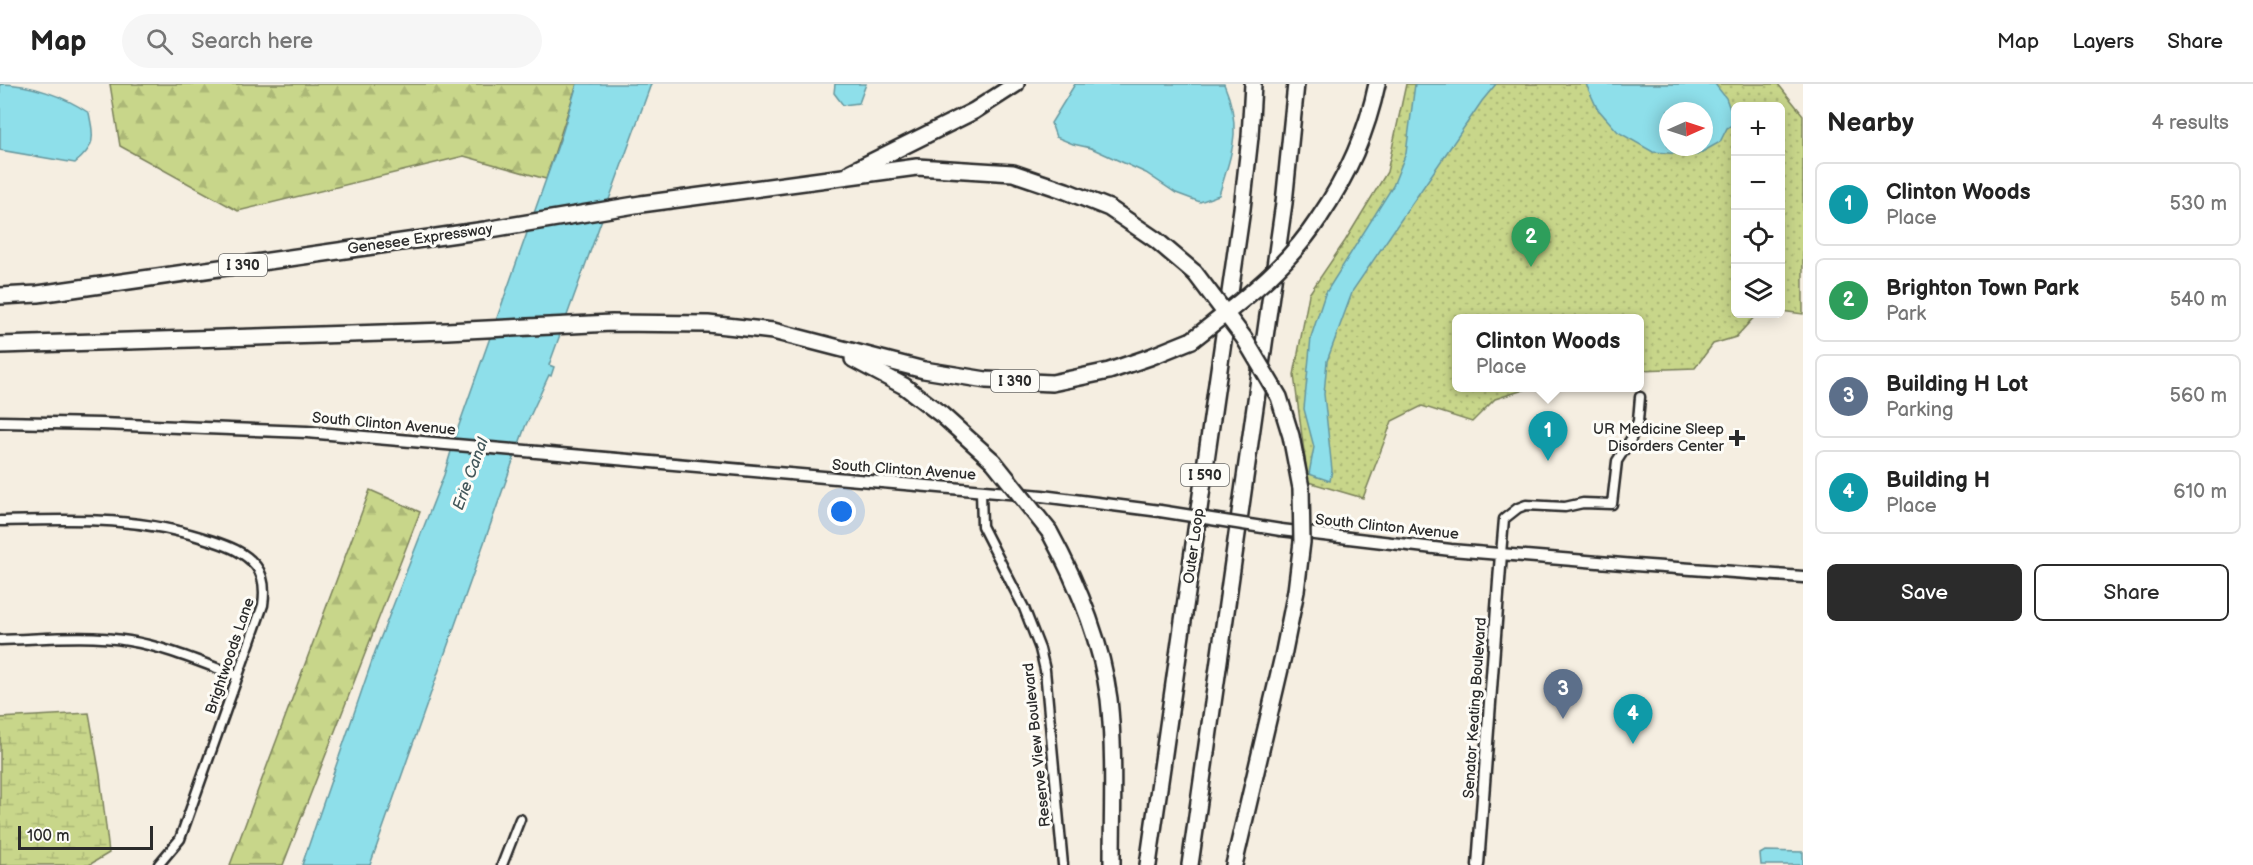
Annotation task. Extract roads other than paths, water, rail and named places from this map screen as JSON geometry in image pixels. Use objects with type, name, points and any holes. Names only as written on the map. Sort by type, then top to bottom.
[{"type":"highway","name":"I 390","points":[[840,177],[974,111],[1016,84]]},
{"type":"highway","name":"Outer Loop","points":[[1148,865],[1242,208],[1253,84]]},
{"type":"highway","name":"I 590","points":[[1190,865],[1284,203],[1296,84]]},
{"type":"highway","name":"I 390","points":[[0,345],[447,331],[612,323],[708,324],[773,331],[835,349],[934,372],[986,380],[1052,383],[1109,371],[1192,340],[1279,269],[1304,241],[1338,188],[1366,124],[1377,84]]},
{"type":"highway","name":"Genesee Expressway","points":[[0,296],[38,294],[485,230],[641,204],[917,167],[1013,172],[1109,208],[1156,240],[1195,273],[1244,338],[1279,397],[1288,426],[1301,488],[1302,542],[1296,591],[1234,865]]},
{"type":"highway","points":[[835,349],[904,386],[942,415],[993,461],[1049,531],[1073,574],[1090,621],[1108,698],[1111,740],[1112,865]]},
{"type":"street","points":[[1501,554],[1504,519],[1518,508],[1535,505],[1565,507],[1584,503],[1611,504],[1617,461],[1631,439],[1638,421],[1640,397]]},
{"type":"street","name":"South Clinton Avenue","points":[[0,422],[307,432],[1067,499],[1281,530],[1501,554],[1803,577]]},
{"type":"street","name":"Reserve View Boulevard","points":[[981,491],[982,526],[1024,608],[1040,649],[1045,670],[1063,865]]},
{"type":"street","name":"Brightwoods Lane","points":[[0,521],[80,519],[135,522],[198,536],[239,552],[248,557],[260,571],[265,594],[263,605],[180,839],[159,864]]},
{"type":"street","name":"Senator Keating Boulevard","points":[[1478,865],[1501,554]]},
{"type":"street","points":[[0,640],[92,638],[130,641],[181,655],[238,676]]},
{"type":"street","points":[[502,865],[520,819]]},
{"type":"water","points":[[0,84],[23,86],[46,92],[69,101],[89,113],[92,141],[87,152],[75,163],[0,150]]},
{"type":"water","name":"Erie Canal","points":[[577,84],[651,84],[549,365],[554,367],[551,376],[549,375],[525,427],[370,865],[302,865],[375,652],[444,475],[458,428],[562,134]]},
{"type":"water","points":[[835,84],[866,84],[859,103],[843,105],[834,93]]},
{"type":"water","points":[[1075,84],[1224,84],[1233,114],[1234,140],[1219,195],[1200,202],[1176,193],[1146,173],[1091,148],[1056,137],[1051,123]]},
{"type":"water","points":[[1415,84],[1496,84],[1482,101],[1353,290],[1327,361],[1324,394],[1332,470],[1330,481],[1309,474],[1314,447],[1304,409],[1311,337],[1325,294],[1393,186],[1406,153]]},
{"type":"water","points":[[1586,84],[1715,84],[1731,109],[1731,126],[1727,128],[1720,142],[1713,146],[1713,102],[1659,102],[1659,152],[1653,152],[1618,132],[1597,108]]},
{"type":"water","points":[[1765,851],[1803,852],[1803,865],[1761,865],[1760,854]]},
{"type":"place","name":"Brighton Town Park","points":[[1531,267]]},
{"type":"place","name":"UR Medicine Sleep Disorders Center","points":[[1737,438]]},
{"type":"place","name":"Clinton Woods","points":[[1548,461]]},
{"type":"place","name":"Building H Lot","points":[[1563,719]]},
{"type":"place","name":"Building H","points":[[1633,744]]}]
